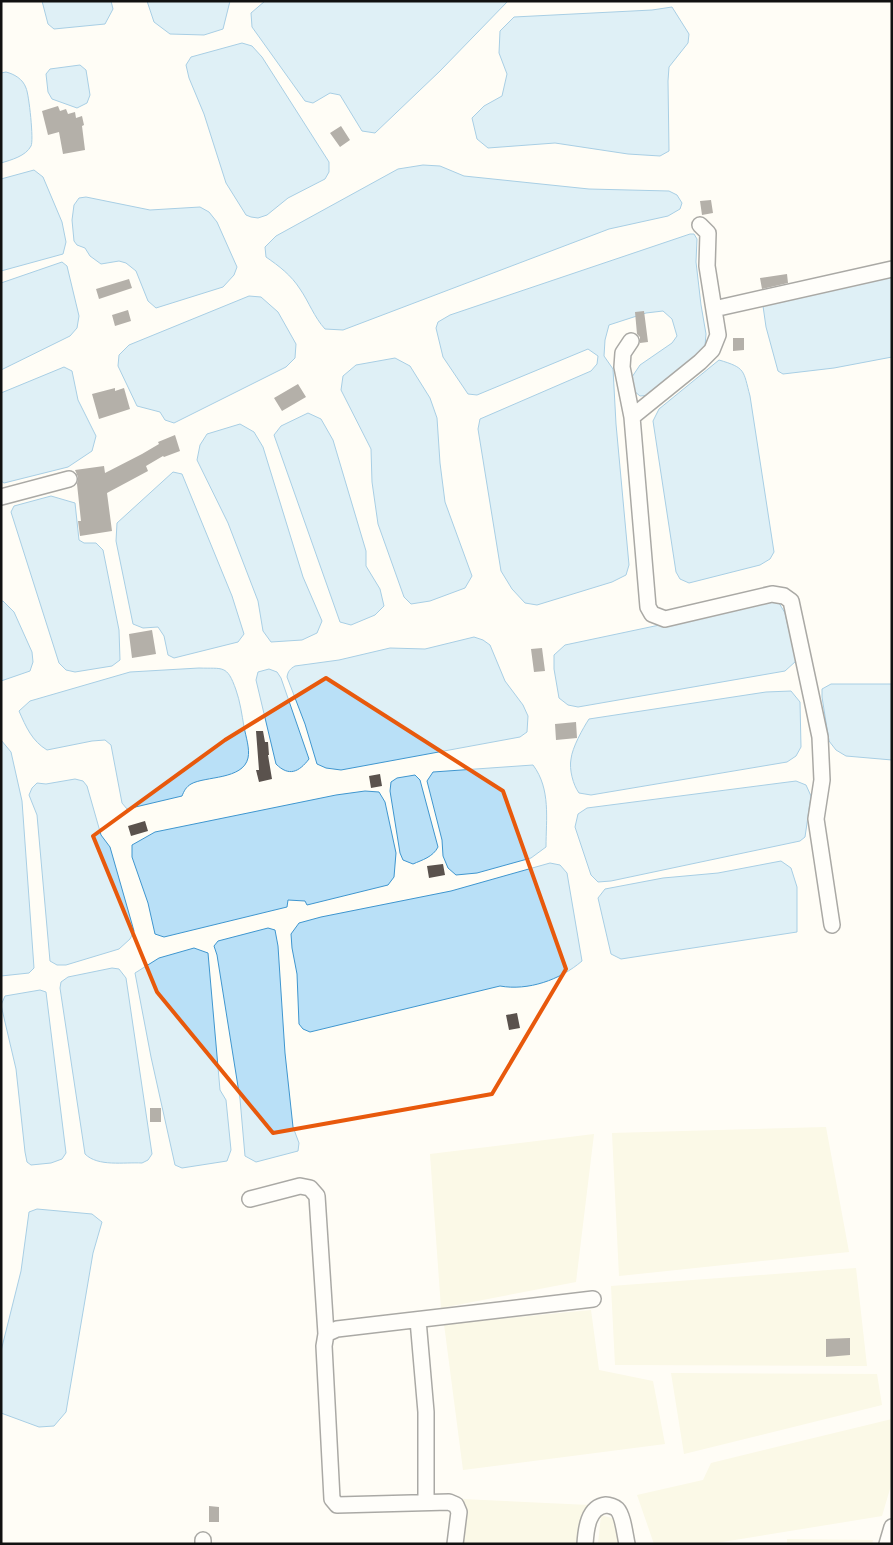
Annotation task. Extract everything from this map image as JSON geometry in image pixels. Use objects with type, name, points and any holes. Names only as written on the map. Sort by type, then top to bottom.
[{"type":"street","points":[[632,417],[700,362],[712,350],[718,335],[707,266],[708,234],[700,225]]},
{"type":"street","points":[[714,309],[892,269]]},
{"type":"street","points":[[631,341],[623,353],[622,367],[632,417],[648,607],[652,614],[665,619],[772,594],[784,596],[791,601],[820,737],[822,780],[816,819],[832,924]]},
{"type":"street","points":[[1,497],[69,479]]},
{"type":"street","points":[[250,1199],[300,1186],[310,1188],[316,1196],[326,1334],[324,1346],[332,1499],[337,1505],[450,1502],[456,1505],[459,1512],[455,1544]]},
{"type":"street","points":[[326,1334],[337,1329],[593,1299]]},
{"type":"street","points":[[418,1320],[426,1412],[426,1502]]},
{"type":"street","points":[[584,1544],[589,1518],[597,1508],[608,1505],[617,1508],[621,1516],[627,1544]]},
{"type":"street","points":[[887,1544],[892,1527]]},
{"type":"highlighted area","points":[[326,678],[503,791],[566,969],[492,1094],[273,1133],[157,992],[93,836],[225,740]]},
{"type":"shaded area","points":[[826,1127],[849,1252],[619,1276],[612,1133]]},
{"type":"shaded area","points":[[594,1134],[576,1282],[441,1308],[430,1154]]},
{"type":"shaded area","points":[[856,1268],[867,1366],[615,1365],[611,1286]]},
{"type":"shaded area","points":[[591,1310],[599,1370],[653,1381],[665,1444],[463,1470],[444,1324]]},
{"type":"shaded area","points":[[671,1373],[877,1374],[882,1405],[684,1454]]},
{"type":"shaded area","points":[[892,1419],[892,1482],[882,1516],[710,1544],[654,1544],[637,1495],[703,1480],[711,1463]]},
{"type":"shaded area","points":[[462,1499],[589,1505],[582,1544],[459,1544]]},
{"type":"shaded area","points":[[601,1515],[619,1520],[620,1544],[598,1544]]},
{"type":"shaded area","points":[[787,1539],[873,1540],[872,1544],[787,1544]]},
{"type":"water","points":[[42,1],[111,1],[113,9],[105,24],[54,29],[48,24]]},
{"type":"water","points":[[147,1],[230,1],[223,29],[204,35],[170,34],[154,22]]},
{"type":"water","points":[[265,1],[508,1],[440,71],[375,133],[362,131],[340,95],[330,93],[313,103],[305,101],[252,27],[251,13]]},
{"type":"water","points":[[672,7],[689,34],[688,43],[669,67],[669,151],[660,156],[628,154],[555,143],[488,148],[477,139],[472,118],[484,106],[502,96],[507,74],[499,53],[500,31],[514,17],[652,10]]},
{"type":"water","points":[[242,43],[252,46],[262,57],[329,162],[329,172],[325,179],[288,198],[267,215],[258,218],[246,215],[226,183],[186,65],[191,57]]},
{"type":"water","points":[[80,65],[86,70],[90,95],[87,103],[77,108],[52,99],[48,92],[46,74],[50,69]]},
{"type":"water","points":[[6,72],[18,77],[26,88],[31,117],[32,142],[29,149],[22,155],[1,163],[1,73]]},
{"type":"water","points":[[423,165],[440,166],[464,176],[589,189],[669,191],[677,195],[682,203],[680,209],[668,216],[609,229],[343,330],[325,329],[293,279],[266,257],[265,247],[276,236],[398,169]]},
{"type":"water","points":[[34,170],[43,177],[62,222],[66,242],[63,254],[1,271],[1,179]]},
{"type":"water","points":[[86,197],[150,210],[200,207],[209,212],[217,222],[237,267],[234,275],[223,287],[156,308],[148,301],[136,271],[126,263],[119,261],[101,264],[90,256],[85,248],[77,245],[74,241],[72,220],[74,205],[79,198]]},
{"type":"water","points":[[694,234],[697,239],[696,262],[706,334],[705,346],[694,360],[651,395],[640,396],[634,391],[632,377],[640,365],[672,343],[677,336],[672,319],[663,311],[646,313],[609,325],[605,340],[604,356],[613,369],[629,565],[626,575],[612,582],[537,605],[525,603],[512,589],[501,571],[478,429],[480,419],[591,371],[597,364],[598,356],[588,349],[477,395],[468,394],[443,357],[436,328],[438,322],[450,315]]},
{"type":"water","points":[[62,262],[67,266],[79,316],[77,328],[70,336],[1,370],[1,283]]},
{"type":"water","points":[[892,277],[892,357],[834,368],[783,374],[778,371],[766,327],[763,306],[776,299]]},
{"type":"water","points":[[249,296],[261,297],[278,312],[296,344],[295,358],[286,367],[174,423],[165,420],[160,412],[137,406],[118,366],[119,355],[129,345]]},
{"type":"water","points":[[395,358],[410,366],[430,398],[437,418],[445,502],[472,576],[465,588],[430,601],[411,604],[404,597],[378,524],[372,482],[371,449],[341,390],[343,376],[356,365]]},
{"type":"water","points":[[719,360],[739,368],[746,381],[750,396],[774,552],[770,559],[760,565],[689,583],[680,579],[676,572],[653,421],[659,409]]},
{"type":"water","points":[[64,367],[72,371],[78,400],[96,436],[92,451],[68,467],[4,483],[1,481],[1,393]]},
{"type":"water","points":[[308,413],[321,419],[333,440],[366,551],[366,566],[380,589],[384,606],[375,615],[351,625],[340,622],[274,435],[281,426]]},
{"type":"water","points":[[240,424],[254,432],[263,447],[303,577],[322,621],[317,633],[302,640],[271,642],[263,631],[258,601],[228,523],[197,460],[200,445],[207,434]]},
{"type":"water","points":[[173,472],[182,474],[232,596],[244,634],[238,642],[174,658],[168,655],[164,636],[158,627],[143,628],[133,624],[116,541],[117,523]]},
{"type":"water","points":[[51,496],[75,503],[79,540],[84,543],[96,543],[103,550],[119,630],[120,660],[112,666],[75,672],[66,670],[59,663],[11,512],[14,506]]},
{"type":"water","points":[[1,601],[14,612],[32,652],[33,662],[30,671],[1,681]]},
{"type":"water","points":[[773,601],[779,603],[785,613],[796,661],[785,671],[578,707],[568,705],[559,698],[554,669],[554,655],[565,645]]},
{"type":"water","points":[[474,637],[490,645],[505,681],[523,705],[528,716],[527,732],[520,737],[341,770],[326,768],[317,764],[305,724],[287,677],[292,668],[339,660],[390,648],[425,649]]},
{"type":"water","points":[[199,668],[223,670],[230,676],[240,703],[248,743],[248,758],[245,765],[231,774],[191,784],[185,789],[182,796],[127,809],[122,803],[111,745],[105,740],[92,741],[47,750],[33,738],[19,711],[30,701],[130,672]]},
{"type":"water","points":[[269,669],[277,672],[281,678],[309,759],[298,770],[290,772],[285,771],[276,764],[256,680],[258,672]]},
{"type":"water","points":[[831,684],[892,684],[892,760],[846,756],[836,750],[829,741],[822,697],[822,689]]},
{"type":"water","points":[[791,691],[800,702],[801,747],[796,756],[787,762],[591,795],[579,793],[575,786],[571,767],[573,749],[589,719],[766,692]]},
{"type":"water","points":[[1,740],[11,752],[22,801],[34,968],[29,973],[1,976]]},
{"type":"water","points":[[533,765],[539,774],[545,794],[547,815],[546,847],[531,858],[477,873],[456,875],[448,868],[443,856],[442,840],[427,781],[433,772]]},
{"type":"water","points":[[415,775],[420,780],[438,847],[430,856],[413,864],[403,860],[400,853],[390,791],[391,782],[397,778]]},
{"type":"water","points":[[75,779],[83,781],[87,786],[101,835],[110,847],[134,931],[130,939],[119,949],[66,965],[57,965],[50,961],[37,815],[29,795],[37,783],[46,784]]},
{"type":"water","points":[[796,781],[806,785],[811,796],[805,837],[800,841],[611,881],[598,882],[591,875],[575,827],[578,814],[587,808]]},
{"type":"water","points":[[365,791],[379,792],[385,802],[396,853],[394,877],[388,885],[307,905],[305,901],[288,900],[287,907],[164,937],[155,934],[148,903],[132,857],[132,845],[155,832],[336,795]]},
{"type":"water","points":[[781,861],[791,868],[797,887],[797,932],[621,959],[611,954],[598,898],[605,889],[663,878],[718,873]]},
{"type":"water","points":[[550,863],[560,865],[567,873],[582,961],[564,974],[532,985],[522,987],[500,986],[310,1032],[303,1029],[299,1024],[297,974],[291,934],[299,923],[451,891]]},
{"type":"water","points":[[268,928],[275,930],[278,946],[285,1053],[293,1127],[299,1143],[298,1151],[256,1162],[245,1156],[240,1099],[214,946],[218,941]]},
{"type":"water","points":[[194,948],[208,953],[220,1090],[226,1100],[231,1150],[227,1161],[182,1168],[175,1165],[135,973],[159,958]]},
{"type":"water","points":[[112,968],[119,969],[126,978],[152,1154],[148,1160],[142,1163],[97,1161],[85,1154],[60,988],[61,982],[68,977]]},
{"type":"water","points":[[40,990],[46,992],[66,1153],[62,1159],[51,1163],[31,1165],[27,1162],[25,1152],[16,1069],[1,1005],[5,996]]},
{"type":"water","points":[[37,1209],[92,1214],[102,1222],[93,1253],[66,1412],[54,1426],[39,1427],[1,1413],[1,1351],[21,1271],[29,1212]]},
{"type":"building","points":[[58,106],[60,111],[66,109],[68,114],[75,112],[76,118],[82,116],[85,150],[63,154],[59,132],[48,135],[42,111]]},
{"type":"building","points":[[341,126],[350,140],[340,147],[330,133]]},
{"type":"building","points":[[711,200],[713,213],[702,215],[700,201]]},
{"type":"building","points":[[787,274],[788,283],[762,289],[760,278]]},
{"type":"building","points":[[129,279],[132,288],[99,299],[96,289]]},
{"type":"building","points":[[128,310],[131,321],[115,326],[112,315]]},
{"type":"building","points":[[644,311],[648,342],[640,343],[640,337],[637,334],[635,312]]},
{"type":"building","points":[[733,338],[744,338],[744,350],[733,351]]},
{"type":"building","points":[[298,384],[306,397],[282,411],[274,398]]},
{"type":"building","points":[[115,388],[115,391],[124,388],[130,409],[99,419],[92,394]]},
{"type":"building","points":[[175,435],[180,451],[163,456],[146,466],[148,471],[107,493],[112,531],[80,536],[78,521],[81,521],[78,477],[75,470],[104,466],[105,473],[142,454],[159,444],[158,442]]},
{"type":"building","points":[[152,630],[156,654],[132,658],[129,634]]},
{"type":"building","points":[[542,648],[545,671],[534,672],[531,649]]},
{"type":"building","points":[[576,722],[577,738],[556,740],[555,724]]},
{"type":"building","points":[[256,731],[263,731],[265,742],[268,742],[272,779],[259,782],[256,770],[259,770]]},
{"type":"building","points":[[380,774],[382,786],[371,788],[369,776]]},
{"type":"building","points":[[145,821],[148,831],[131,836],[128,826]]},
{"type":"building","points":[[443,864],[445,875],[429,878],[427,866]]},
{"type":"building","points":[[517,1013],[520,1028],[509,1030],[506,1015]]},
{"type":"building","points":[[150,1108],[161,1108],[161,1122],[150,1122]]},
{"type":"building","points":[[850,1338],[850,1355],[826,1357],[826,1339]]},
{"type":"building","points":[[209,1506],[219,1507],[219,1522],[209,1522]]}]
